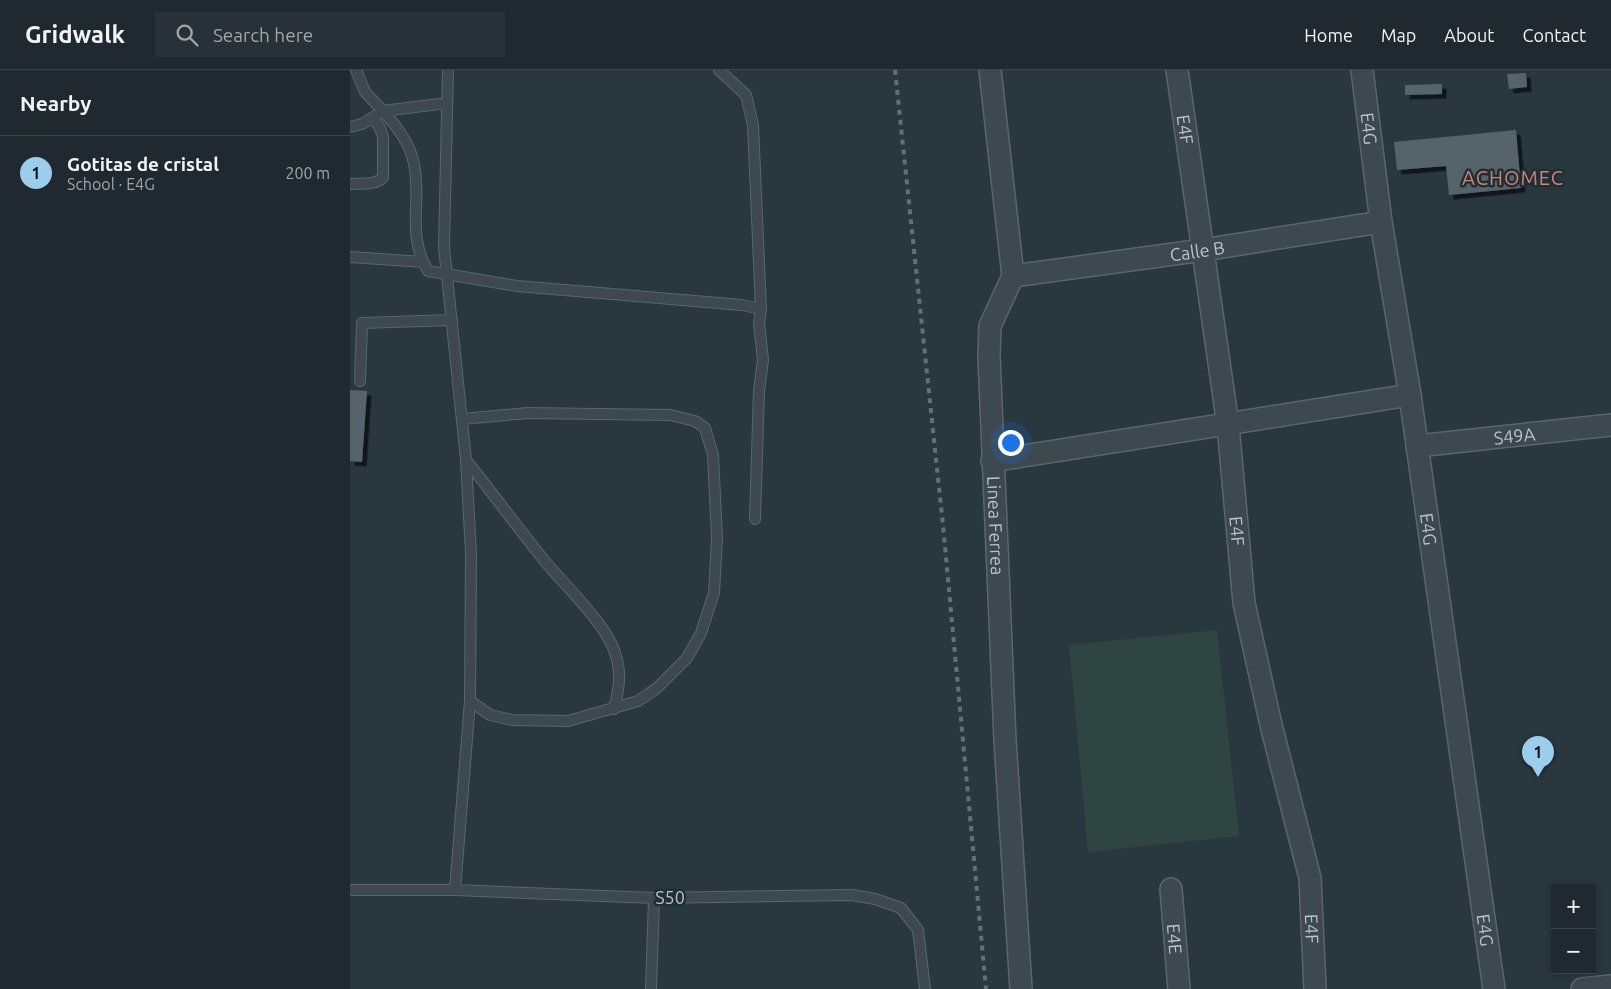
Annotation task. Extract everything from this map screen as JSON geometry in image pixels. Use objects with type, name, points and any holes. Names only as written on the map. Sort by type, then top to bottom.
[{"type":"street","points":[[990,70],[1014,276]]},
{"type":"street","name":"E4F","points":[[1177,70],[1228,425],[1244,603],[1271,725],[1310,878],[1315,989]]},
{"type":"street","name":"E4G","points":[[1362,70],[1381,222],[1410,396],[1494,989]]},
{"type":"street","name":"Calle B","points":[[1014,276],[1203,250],[1381,222]]},
{"type":"street","name":"Linea Ferrea","points":[[1014,276],[990,326],[989,356],[1005,740],[1021,989]]},
{"type":"street","points":[[992,461],[1410,396]]},
{"type":"street","name":"S49A","points":[[1417,446],[1611,425]]},
{"type":"street","name":"E4E","points":[[1170,889],[1178,989]]},
{"type":"street","points":[[1582,989],[1611,986]]},
{"type":"lane","points":[[356,70],[365,92],[399,130],[410,148],[414,163],[417,248],[428,271],[517,286],[742,305],[761,309]]},
{"type":"lane","points":[[448,70],[444,247],[466,460],[471,554],[470,701],[455,890]]},
{"type":"lane","points":[[719,70],[746,94],[753,125],[761,309],[759,323],[763,360],[759,390],[755,519]]},
{"type":"lane","points":[[350,127],[362,124],[383,112],[448,103]]},
{"type":"lane","points":[[350,184],[376,182],[383,177],[383,137],[380,128],[373,118]]},
{"type":"lane","points":[[350,257],[423,262]]},
{"type":"lane","points":[[360,381],[362,322],[452,320]]},
{"type":"lane","points":[[462,419],[528,413],[670,416],[695,421],[705,428],[713,455],[717,538],[714,593],[701,633],[687,658],[657,688],[638,701],[568,722],[512,720],[490,715],[470,701]]},
{"type":"lane","points":[[466,460],[548,565],[608,635],[619,667],[620,685],[614,709]]},
{"type":"lane","name":"S50","points":[[350,890],[455,890],[654,898],[852,895],[901,908],[918,930],[925,989]]},
{"type":"lane","points":[[652,989],[654,898]]},
{"type":"green space","points":[[1217,630],[1239,836],[1088,852],[1069,645]]},
{"type":"building","points":[[1526,73],[1527,87],[1509,89],[1507,74]]},
{"type":"building","points":[[1442,84],[1442,94],[1405,95],[1405,85]]},
{"type":"building","points":[[1516,130],[1521,188],[1449,195],[1446,166],[1397,170],[1394,142]]},
{"type":"building","points":[[350,390],[367,391],[362,462],[350,461]]},
{"type":"railway","points":[[895,70],[943,525],[986,989]]},
{"type":"place","name":"Gotitas de cristal","points":[[1538,777]]},
{"type":"district","name":"ACHOMEC","points":[[1513,177]]}]
